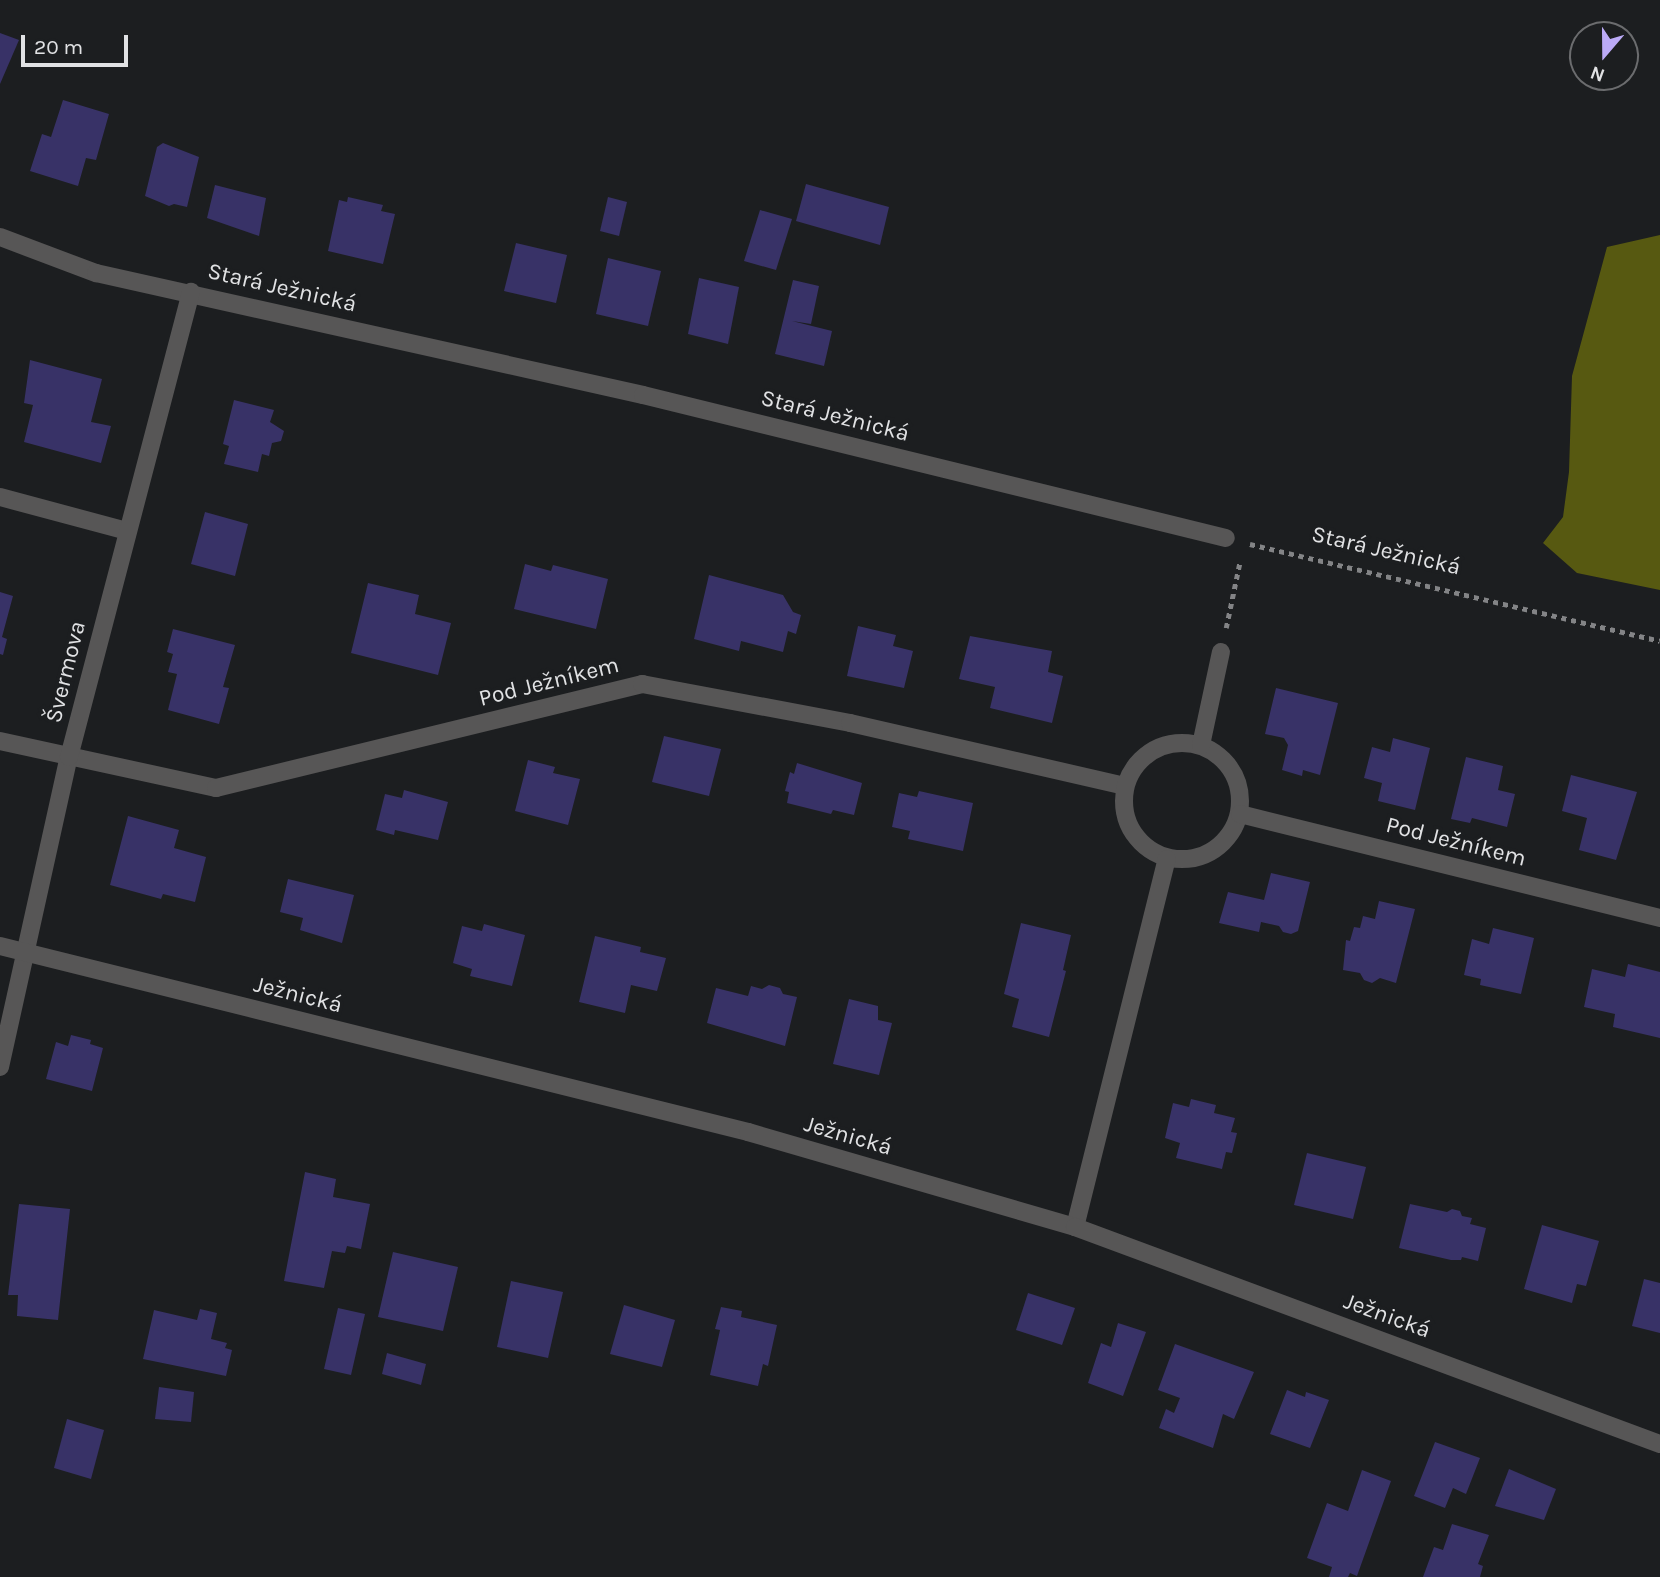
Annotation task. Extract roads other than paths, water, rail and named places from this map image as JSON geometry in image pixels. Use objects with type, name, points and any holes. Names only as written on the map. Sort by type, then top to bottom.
[{"type":"street","name":"Stará Ježnická","points":[[0,237],[96,273],[191,292],[643,395],[1226,538]]},
{"type":"street","name":"Švermova","points":[[0,1067],[69,757],[191,292]]},
{"type":"street","points":[[0,498],[127,531]]},
{"type":"street","points":[[1201,745],[1221,652]]},
{"type":"street","name":"Pod Ježníkem","points":[[0,741],[216,788],[642,684],[850,723],[1125,786]]},
{"type":"street","points":[[1169,744],[1201,745],[1225,761],[1239,785],[1240,814],[1226,841],[1199,858],[1167,859],[1140,843],[1125,817],[1125,786],[1141,758],[1169,744]]},
{"type":"street","name":"Pod Ježníkem","points":[[1240,814],[1660,918]]},
{"type":"street","points":[[1075,1227],[1167,859]]},
{"type":"street","name":"Ježnická","points":[[0,946],[748,1132],[1075,1227],[1660,1444]]}]
